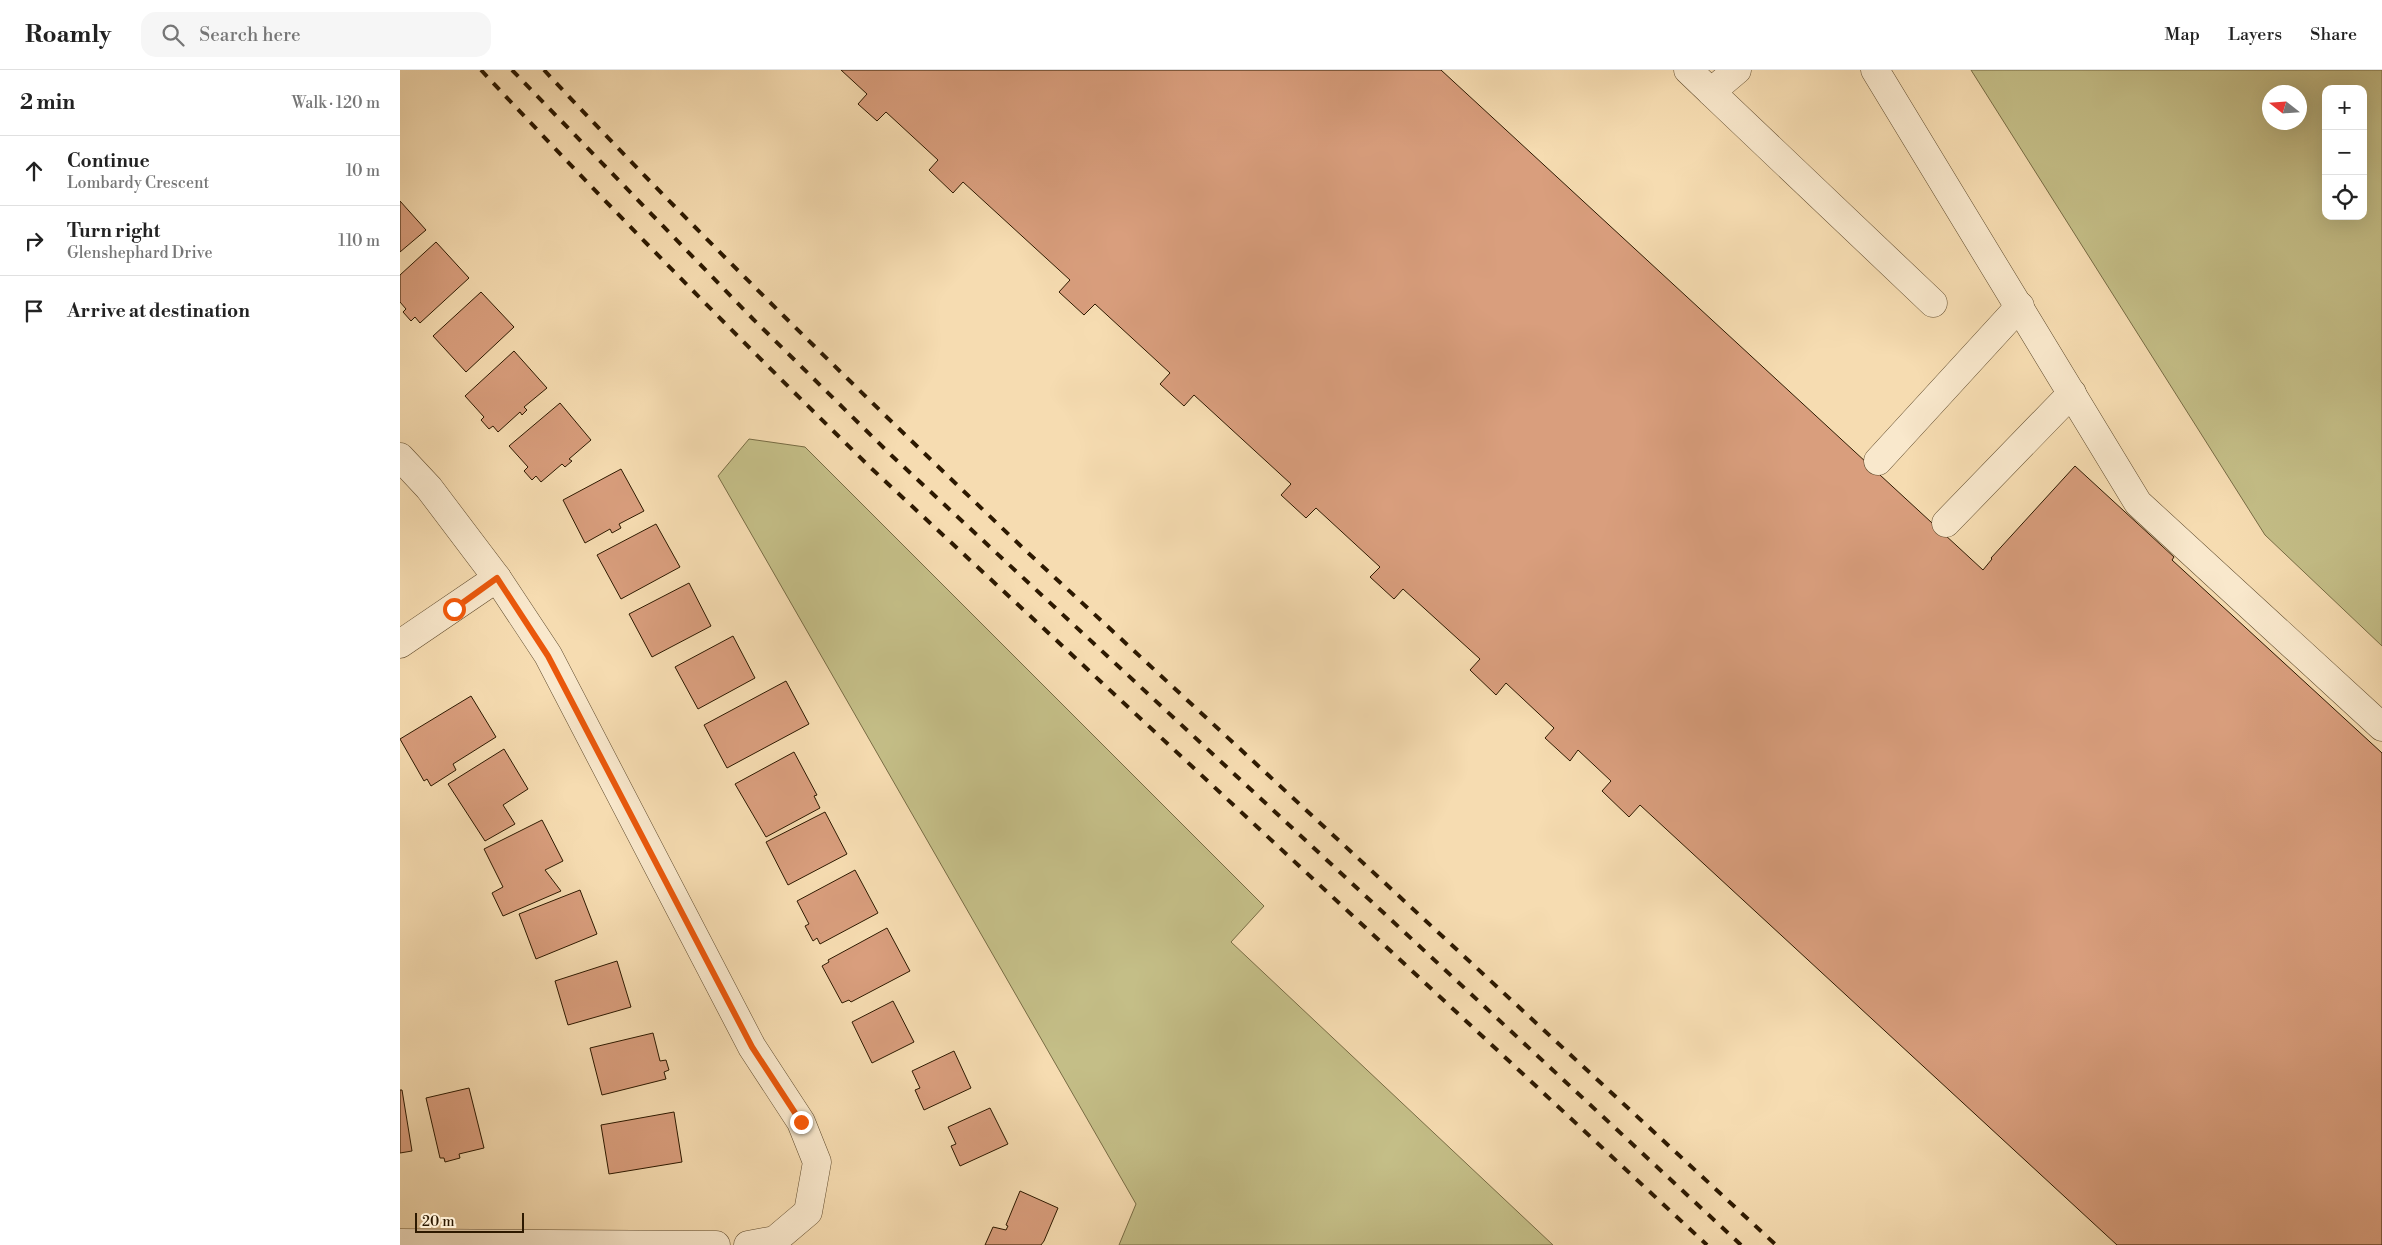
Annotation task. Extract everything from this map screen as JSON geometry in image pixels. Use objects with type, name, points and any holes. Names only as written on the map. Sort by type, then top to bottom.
[{"type":"street","points":[[1688,70],[1934,302]]},
{"type":"street","points":[[1711,92],[1737,70]]},
{"type":"street","points":[[1875,70],[2138,503],[2382,726]]},
{"type":"street","points":[[1878,461],[2020,306]]},
{"type":"street","points":[[1946,523],[2072,393]]},
{"type":"street","points":[[400,457],[429,488],[497,578],[548,656],[752,1047],[801,1122],[817,1162],[808,1212],[774,1240],[748,1245]]},
{"type":"street","points":[[400,644],[497,578]]},
{"type":"street","points":[[400,1244],[716,1245]]},
{"type":"shaded area","points":[[1971,70],[2382,70],[2382,646],[2265,535]]},
{"type":"shaded area","points":[[749,439],[805,447],[1264,906],[1231,942],[1553,1245],[1119,1245],[1136,1204],[718,476]]},
{"type":"building","points":[[841,70],[1441,70],[1983,570],[1991,558],[2075,466],[2174,557],[2172,560],[2382,753],[2382,1245],[2117,1245],[1640,805],[1629,817],[1602,791],[1611,781],[1578,750],[1570,761],[1545,738],[1554,728],[1506,683],[1496,695],[1470,670],[1480,659],[1403,589],[1394,599],[1370,577],[1380,567],[1316,508],[1306,518],[1281,495],[1291,484],[1194,395],[1184,406],[1160,384],[1170,373],[1095,304],[1084,315],[1059,292],[1070,280],[963,182],[953,193],[929,170],[938,160],[886,112],[877,121],[858,104],[867,94]]},
{"type":"building","points":[[400,201],[426,230],[400,252]]},
{"type":"building","points":[[436,242],[469,278],[420,323],[415,317],[411,321],[403,312],[406,309],[400,302],[400,275]]},
{"type":"building","points":[[481,292],[514,327],[466,372],[433,336]]},
{"type":"building","points":[[514,351],[547,388],[524,407],[527,410],[522,415],[520,412],[498,432],[493,426],[489,429],[481,420],[484,417],[465,396]]},
{"type":"building","points":[[560,403],[591,440],[569,459],[572,461],[565,467],[562,464],[541,482],[536,476],[532,480],[524,471],[528,467],[509,446]]},
{"type":"building","points":[[621,469],[644,511],[619,524],[621,528],[612,533],[610,529],[585,543],[563,500]]},
{"type":"building","points":[[656,524],[680,567],[621,599],[597,555]]},
{"type":"building","points":[[689,583],[711,626],[652,657],[629,614]]},
{"type":"building","points":[[733,636],[755,678],[698,709],[675,667]]},
{"type":"building","points":[[786,681],[809,724],[727,768],[704,725]]},
{"type":"building","points":[[471,696],[496,737],[453,764],[456,770],[431,786],[427,779],[424,781],[400,739]]},
{"type":"building","points":[[504,749],[528,789],[503,805],[515,824],[485,841],[448,784]]},
{"type":"building","points":[[794,752],[817,795],[814,796],[820,808],[766,837],[735,784]]},
{"type":"building","points":[[825,812],[847,854],[788,885],[766,842]]},
{"type":"building","points":[[542,820],[563,861],[545,870],[561,891],[503,916],[492,893],[503,887],[484,849]]},
{"type":"building","points":[[855,870],[878,913],[820,944],[817,938],[813,941],[805,926],[809,924],[797,901]]},
{"type":"building","points":[[580,890],[597,934],[536,959],[519,914]]},
{"type":"building","points":[[887,928],[910,971],[851,1002],[849,1000],[842,1003],[822,966],[829,962],[828,960]]},
{"type":"building","points":[[617,961],[631,1007],[568,1025],[555,981]]},
{"type":"building","points":[[893,1001],[914,1042],[872,1063],[852,1022]]},
{"type":"building","points":[[653,1033],[660,1061],[666,1060],[669,1070],[664,1072],[666,1079],[602,1095],[590,1048]]},
{"type":"building","points":[[954,1051],[971,1088],[924,1110],[915,1090],[920,1088],[912,1071]]},
{"type":"building","points":[[469,1088],[484,1148],[459,1154],[460,1158],[445,1162],[444,1158],[440,1158],[426,1098]]},
{"type":"building","points":[[400,1090],[402,1090],[412,1151],[400,1153]]},
{"type":"building","points":[[990,1108],[1008,1144],[960,1166],[951,1146],[956,1144],[948,1127]]},
{"type":"building","points":[[674,1112],[682,1162],[609,1174],[601,1125]]},
{"type":"building","points":[[1020,1191],[1058,1208],[1044,1241],[1041,1245],[985,1245],[993,1227],[1006,1230],[1008,1226],[1006,1225]]},
{"type":"railway","points":[[481,70],[674,272],[872,469],[1707,1245]]},
{"type":"railway","points":[[512,70],[753,319],[891,455],[1741,1245]]},
{"type":"railway","points":[[544,70],[661,193],[781,313],[1025,550],[1776,1245]]},
{"type":"route","points":[[454,609],[497,578],[548,656],[752,1047],[801,1122]]}]
